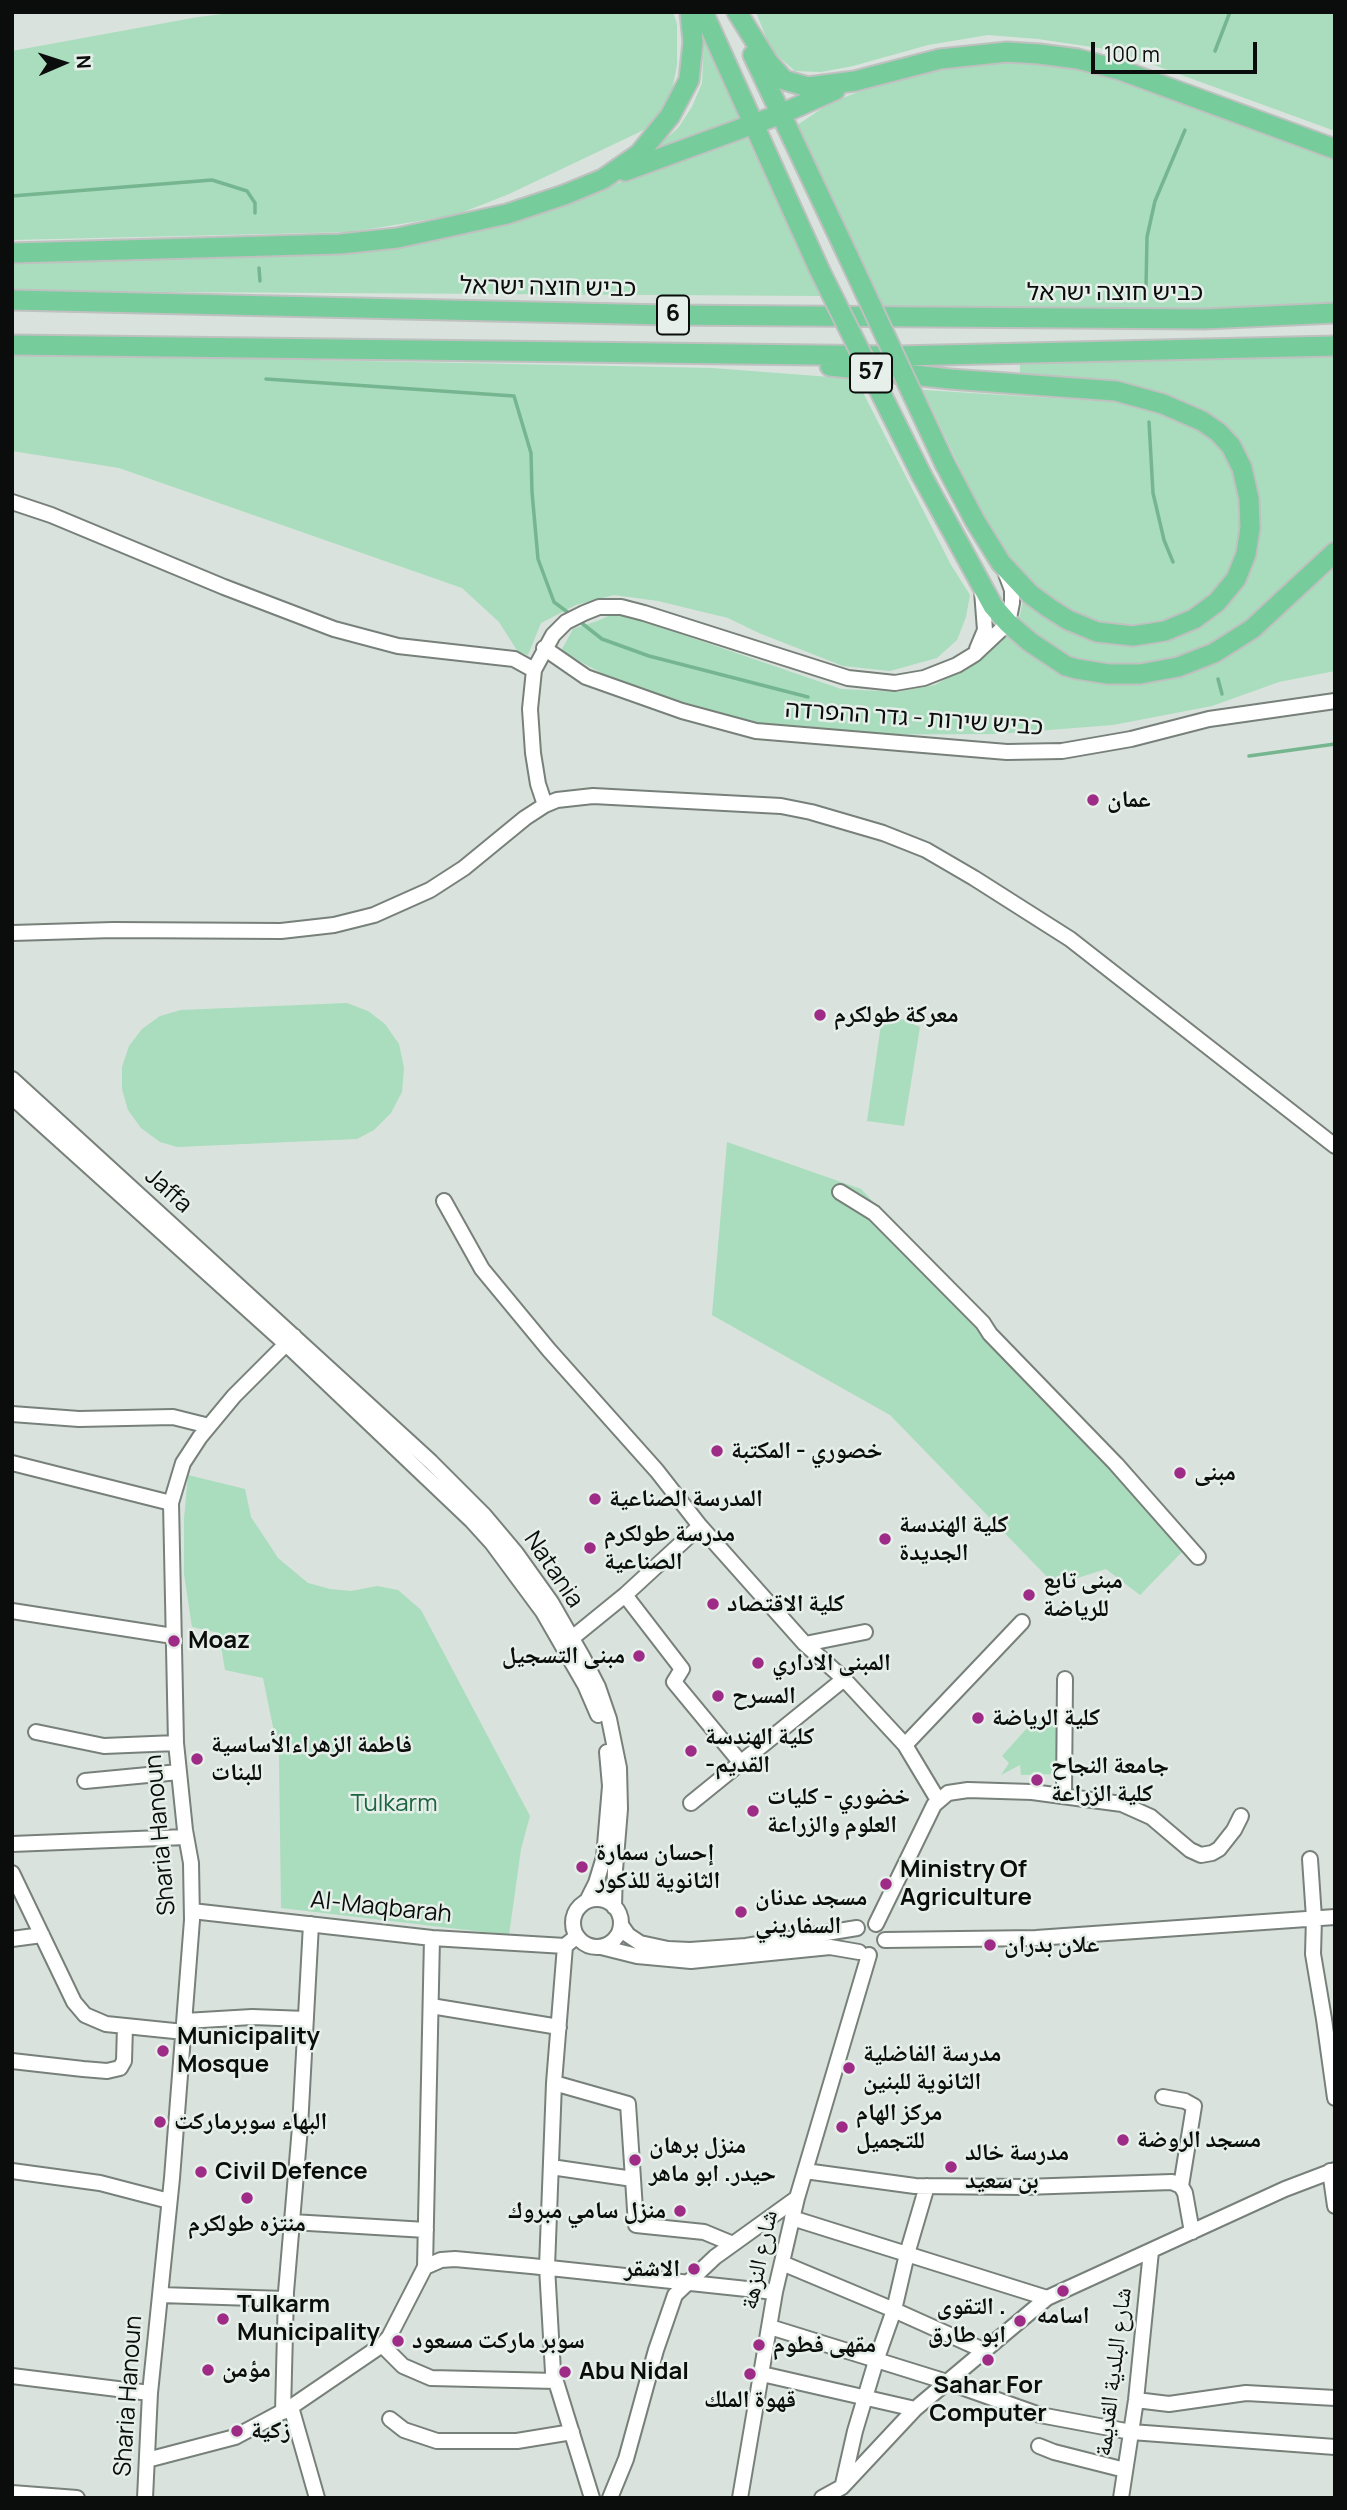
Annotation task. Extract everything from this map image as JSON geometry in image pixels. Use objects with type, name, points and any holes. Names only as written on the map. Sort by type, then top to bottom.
[{"type":"highway","points":[[603,179],[639,154],[670,116],[689,80],[694,42],[690,12]]},
{"type":"highway","name":"57","points":[[703,12],[820,269],[922,476],[980,585]]},
{"type":"highway","points":[[735,12],[768,62],[784,80],[808,87],[855,81]]},
{"type":"highway","name":"57","points":[[735,12],[780,114],[945,464],[1001,563]]},
{"type":"highway","points":[[12,253],[340,244],[397,238],[507,214],[780,114],[855,81],[910,65],[1007,52],[1078,59],[1121,70],[1335,149]]},
{"type":"highway","name":"כביש חוצה ישראל","points":[[12,300],[693,315],[1204,319],[1335,313]]},
{"type":"highway","name":"6","points":[[12,345],[897,356],[1335,346]]},
{"type":"highway","points":[[721,354],[950,379],[1116,391],[1163,404],[1202,422],[1218,432],[1231,446],[1242,468],[1250,528],[1246,554],[1236,579],[1217,603],[1194,619],[1174,627],[1133,636],[1097,632],[1068,620],[1049,608],[1030,594],[1001,563]]},
{"type":"highway","points":[[980,585],[1007,623],[1052,657],[1077,669],[1108,674],[1140,674],[1178,667],[1214,653],[1252,629],[1335,552]]},
{"type":"street","points":[[12,502],[51,515],[224,587],[334,629],[398,646],[514,659],[534,670]]},
{"type":"street","points":[[545,805],[538,784],[532,743],[530,709],[534,670],[544,648],[566,622],[599,607],[621,607],[848,678],[895,682],[924,678],[957,665],[975,654],[1007,623],[1011,613],[1012,590],[1010,579],[1001,563]]},
{"type":"street","points":[[975,654],[985,630],[984,599],[980,585]]},
{"type":"street","name":"כביש שירות - גדר ההפרדה","points":[[544,648],[586,677],[682,711],[755,731],[1007,752],[1062,751],[1131,739],[1209,719],[1335,701]]},
{"type":"street","points":[[12,933],[314,929],[354,921],[402,904],[447,880],[545,805],[574,797],[781,806],[860,825],[926,850],[1070,939],[1335,1146]]},
{"type":"street","name":"Jaffa","points":[[12,1079],[290,1340]]},
{"type":"street","name":"Jaffa","points":[[12,1097],[290,1340]]},
{"type":"street","points":[[840,1192],[874,1213],[983,1324],[1116,1464],[1198,1557]]},
{"type":"street","points":[[443,1201],[482,1269],[657,1471],[700,1526],[805,1644],[844,1679],[905,1745],[937,1800]]},
{"type":"street","name":"Sharia Hanoun","points":[[145,2498],[150,2393],[169,2201],[192,1911],[192,1876],[176,1743],[170,1503],[183,1463],[209,1426],[234,1396],[290,1340]]},
{"type":"street","name":"Natania","points":[[290,1340],[472,1521],[567,1642],[598,1687],[617,1755],[620,1809],[614,1907]]},
{"type":"street","points":[[12,1414],[79,1419],[173,1417],[209,1426]]},
{"type":"street","points":[[12,1463],[170,1503]]},
{"type":"street","points":[[567,1642],[625,1595],[700,1526]]},
{"type":"street","points":[[625,1595],[682,1669],[674,1682],[741,1763]]},
{"type":"street","points":[[12,1611],[173,1636]]},
{"type":"street","points":[[905,1745],[1022,1622]]},
{"type":"street","points":[[805,1644],[865,1632]]},
{"type":"street","name":"Natania","points":[[567,1642],[597,1711],[609,1764],[604,1857],[587,1901]]},
{"type":"street","points":[[691,1803],[844,1679]]},
{"type":"street","points":[[1064,1795],[1065,1679]]},
{"type":"street","points":[[36,1732],[104,1746],[176,1743]]},
{"type":"street","points":[[85,1781],[179,1772]]},
{"type":"street","points":[[876,1924],[937,1800],[958,1790],[1064,1795],[1121,1804],[1142,1811],[1190,1850],[1201,1855],[1219,1849],[1241,1816]]},
{"type":"street","points":[[12,1844],[186,1837]]},
{"type":"street","points":[[1310,1859],[1314,1918],[1312,1954],[1335,2098]]},
{"type":"street","points":[[12,1873],[79,2010],[98,2022],[125,2026],[184,2027],[252,2017],[306,2018]]},
{"type":"street","points":[[598,1899],[614,1907],[628,1935],[640,1943],[659,1948],[690,1950],[746,1946],[857,1928],[866,1923],[876,1924],[883,1931],[886,1940],[882,1949],[864,1953],[830,1947],[691,1961],[637,1956],[586,1944],[577,1936],[573,1917],[577,1909],[587,1901],[598,1899]]},
{"type":"street","name":"Al-Maqbarah","points":[[192,1911],[432,1938],[565,1946]]},
{"type":"street","points":[[886,1940],[1036,1938],[1335,1917]]},
{"type":"street","points":[[311,1924],[285,2299],[287,2410],[317,2498]]},
{"type":"street","points":[[601,1947],[615,1939],[621,1925]]},
{"type":"street","points":[[857,1928],[853,1938],[864,1953]]},
{"type":"street","points":[[12,1940],[42,1936]]},
{"type":"street","points":[[577,1936],[565,1946],[554,2083],[547,2267],[553,2372],[592,2498]]},
{"type":"street","points":[[147,2460],[235,2437],[287,2410],[382,2345],[389,2337],[425,2267],[432,1938]]},
{"type":"street","name":"شارع النزهة","points":[[740,2498],[775,2292],[797,2198],[864,1953]]},
{"type":"street","points":[[431,2006],[559,2027]]},
{"type":"street","points":[[12,2062],[107,2071],[120,2068],[124,2061],[125,2026]]},
{"type":"street","points":[[554,2083],[628,2104],[636,2225],[704,2232],[733,2244]]},
{"type":"street","points":[[1163,2097],[1185,2101],[1194,2106],[1181,2186]]},
{"type":"street","points":[[551,2166],[633,2179]]},
{"type":"street","points":[[12,2171],[100,2183],[169,2201]]},
{"type":"street","points":[[805,2171],[927,2186],[1024,2188],[1172,2182],[1181,2186],[1185,2193],[1192,2232]]},
{"type":"street","points":[[833,2494],[915,2409],[1047,2298],[1333,2171],[1335,2206]]},
{"type":"street","points":[[833,2494],[894,2310],[927,2186]]},
{"type":"street","points":[[610,2498],[626,2459],[656,2350],[675,2295],[733,2244],[797,2198]]},
{"type":"street","points":[[792,2218],[1047,2298]]},
{"type":"street","points":[[292,2222],[426,2230]]},
{"type":"street","name":"شارع البلدية القديمة","points":[[1121,2498],[1136,2400],[1151,2251]]},
{"type":"street","points":[[425,2267],[441,2260],[455,2259],[775,2292]]},
{"type":"street","points":[[782,2263],[983,2350]]},
{"type":"street","points":[[160,2295],[285,2299]]},
{"type":"street","points":[[770,2327],[947,2382],[1040,2416],[1131,2432],[1335,2447]]},
{"type":"street","points":[[382,2345],[403,2365],[431,2378],[556,2381]]},
{"type":"street","points":[[762,2374],[915,2409]]},
{"type":"street","points":[[12,2376],[150,2393]]},
{"type":"street","points":[[1136,2400],[1169,2404],[1253,2393],[1335,2398]]},
{"type":"street","points":[[390,2419],[404,2430],[437,2441],[517,2441],[572,2432]]},
{"type":"street","points":[[855,2431],[868,2460]]},
{"type":"street","points":[[1040,2446],[1125,2470]]},
{"type":"street","points":[[12,2493],[77,2498]]},
{"type":"green space","points":[[239,12],[673,12],[677,24],[677,65],[671,96],[648,128],[509,194],[456,215],[351,232],[12,240],[12,51]]},
{"type":"green space","points":[[756,12],[1335,12],[1335,131],[1113,50],[1038,39],[988,35],[928,45],[821,72],[795,71],[771,50]]},
{"type":"green space","points":[[704,40],[740,119],[652,151],[678,128],[692,107],[702,83]]},
{"type":"green space","points":[[1031,59],[1102,73],[1335,160],[1335,304],[1167,314],[881,309],[796,126],[830,103],[858,92],[963,64]]},
{"type":"green space","points":[[747,138],[822,296],[12,291],[12,259],[347,250],[582,197]]},
{"type":"green space","points":[[1335,353],[1335,540],[1247,623],[1211,646],[1176,659],[1139,666],[1109,666],[1080,661],[1057,650],[1018,623],[1024,597],[1050,621],[1095,642],[1133,645],[1199,627],[1224,609],[1244,584],[1256,556],[1260,528],[1258,498],[1251,464],[1234,435],[1207,413],[1142,387],[1020,373],[1020,361]]},
{"type":"green space","points":[[12,354],[712,368],[856,379],[951,565],[970,595],[966,617],[957,640],[937,658],[890,671],[843,666],[728,618],[658,601],[614,595],[576,605],[541,623],[528,655],[518,652],[499,622],[462,588],[119,468],[12,451]]},
{"type":"green space","points":[[923,390],[1132,403],[1197,428],[1221,447],[1234,471],[1242,528],[1238,551],[1229,575],[1211,596],[1190,612],[1162,623],[1133,627],[1099,624],[1072,613],[1051,600],[1029,580],[1009,555],[978,506]]},
{"type":"green space","points":[[1335,551],[1335,671],[1279,682],[1212,706],[1113,725],[997,734],[790,735],[616,681],[561,651],[573,629],[626,607],[640,620],[841,689],[898,692],[935,685],[986,656],[1006,637],[1054,670],[1076,678],[1204,662]]},
{"type":"green space","points":[[347,1003],[368,1011],[385,1024],[399,1044],[404,1068],[402,1092],[391,1113],[374,1130],[357,1139],[177,1147],[160,1142],[141,1128],[128,1110],[122,1089],[122,1067],[129,1046],[142,1029],[160,1016],[181,1010]]},
{"type":"green space","points":[[883,1011],[920,1027],[904,1126],[867,1121]]},
{"type":"green space","points":[[727,1142],[861,1189],[985,1321],[1182,1552],[1140,1595],[1106,1569],[1055,1585],[890,1415],[712,1315]]},
{"type":"green space","name":"Tulkarm","points":[[188,1475],[245,1489],[251,1517],[278,1558],[308,1583],[351,1591],[377,1586],[398,1590],[421,1610],[530,1816],[521,1849],[509,1935],[281,1908],[279,1756],[263,1678],[225,1670],[219,1633],[192,1627],[184,1574],[184,1519]]},
{"type":"green space","points":[[1037,1717],[1060,1722],[1058,1774],[1021,1775],[1020,1765],[1001,1775],[1009,1763],[1002,1756]]},
{"type":"waterway","points":[[1215,51],[1230,12]]},
{"type":"waterway","points":[[1146,287],[1147,237],[1155,201],[1185,130]]},
{"type":"waterway","points":[[12,196],[212,180],[247,191],[255,203],[255,213]]},
{"type":"waterway","points":[[259,268],[260,281]]},
{"type":"waterway","points":[[266,379],[514,396],[531,453],[538,559],[554,602],[570,614]]},
{"type":"waterway","points":[[1149,422],[1153,493],[1164,540],[1173,562]]},
{"type":"waterway","points":[[579,621],[602,639],[649,656],[808,697]]},
{"type":"waterway","points":[[1218,679],[1222,694]]},
{"type":"waterway","points":[[1249,756],[1335,744]]},
{"type":"place","name":"عمان","points":[[1093,800]]},
{"type":"place","name":"معركة طولكرم","points":[[820,1015]]},
{"type":"place","name":"خصوري - المكتبة","points":[[717,1451]]},
{"type":"place","name":"مبنى","points":[[1180,1473]]},
{"type":"place","name":"المدرسة الصناعية","points":[[595,1499]]},
{"type":"place","name":"كلية الهندسة الجديدة","points":[[885,1539]]},
{"type":"place","name":"مدرسة طولكرم الصناعية","points":[[590,1548]]},
{"type":"place","name":"مبنى تابع للرياضة","points":[[1029,1595]]},
{"type":"place","name":"كلية الاقتصاد","points":[[713,1604]]},
{"type":"place","name":"Moaz","points":[[174,1641]]},
{"type":"place","name":"مبنى التسجيل","points":[[639,1656]]},
{"type":"place","name":"المبنى الاداري","points":[[758,1663]]},
{"type":"place","name":"المسرح","points":[[718,1696]]},
{"type":"place","name":"كلية الرياضة","points":[[978,1718]]},
{"type":"place","name":"كلية الهندسة -القديم","points":[[691,1751]]},
{"type":"place","name":"فاطمة الزهراءالأساسية للبنات","points":[[197,1759]]},
{"type":"place","name":"جامعة النجاح كلية الزراعة","points":[[1037,1780]]},
{"type":"place","name":"خضوري - كليات العلوم والزراعة","points":[[753,1811]]},
{"type":"place","name":"إحسان سمارة الثانوية للذكور","points":[[582,1867]]},
{"type":"place","name":"Ministry Of Agriculture","points":[[886,1884]]},
{"type":"place","name":"مسجد عدنان السفاريني","points":[[741,1912]]},
{"type":"place","name":"علان بدران","points":[[990,1945]]},
{"type":"place","name":"Municipality Mosque","points":[[163,2051]]},
{"type":"place","name":"مدرسة الفاضلية الثانوية للبنين","points":[[849,2068]]},
{"type":"place","name":"البهاء سوبرماركت","points":[[160,2122]]},
{"type":"place","name":"مركز الهام للتجميل","points":[[842,2127]]},
{"type":"place","name":"مسجد الروضة","points":[[1123,2140]]},
{"type":"place","name":"منزل برهان حيدر. ابو ماهر","points":[[635,2160]]},
{"type":"place","name":"مدرسة خالد بن سعيد","points":[[951,2167]]},
{"type":"place","name":"Civil Defence","points":[[201,2172]]},
{"type":"place","name":"منتزه طولكرم","points":[[247,2198]]},
{"type":"place","name":"منزل سامي مبروك","points":[[680,2211]]},
{"type":"place","name":"الاشقر","points":[[694,2269]]},
{"type":"place","name":"اسامه","points":[[1063,2291]]},
{"type":"place","name":"Tulkarm Municipality","points":[[223,2319]]},
{"type":"place","name":"التقوى . ابو طارق","points":[[1020,2321]]},
{"type":"place","name":"سوبر ماركت مسعود","points":[[398,2341]]},
{"type":"place","name":"مقهى فطوم","points":[[759,2345]]},
{"type":"place","name":"Sahar For Computer","points":[[988,2360]]},
{"type":"place","name":"مؤمن","points":[[208,2370]]},
{"type":"place","name":"Abu Nidal","points":[[565,2372]]},
{"type":"place","name":"قهوة الملك","points":[[750,2374]]},
{"type":"place","name":"زكية","points":[[237,2431]]}]
